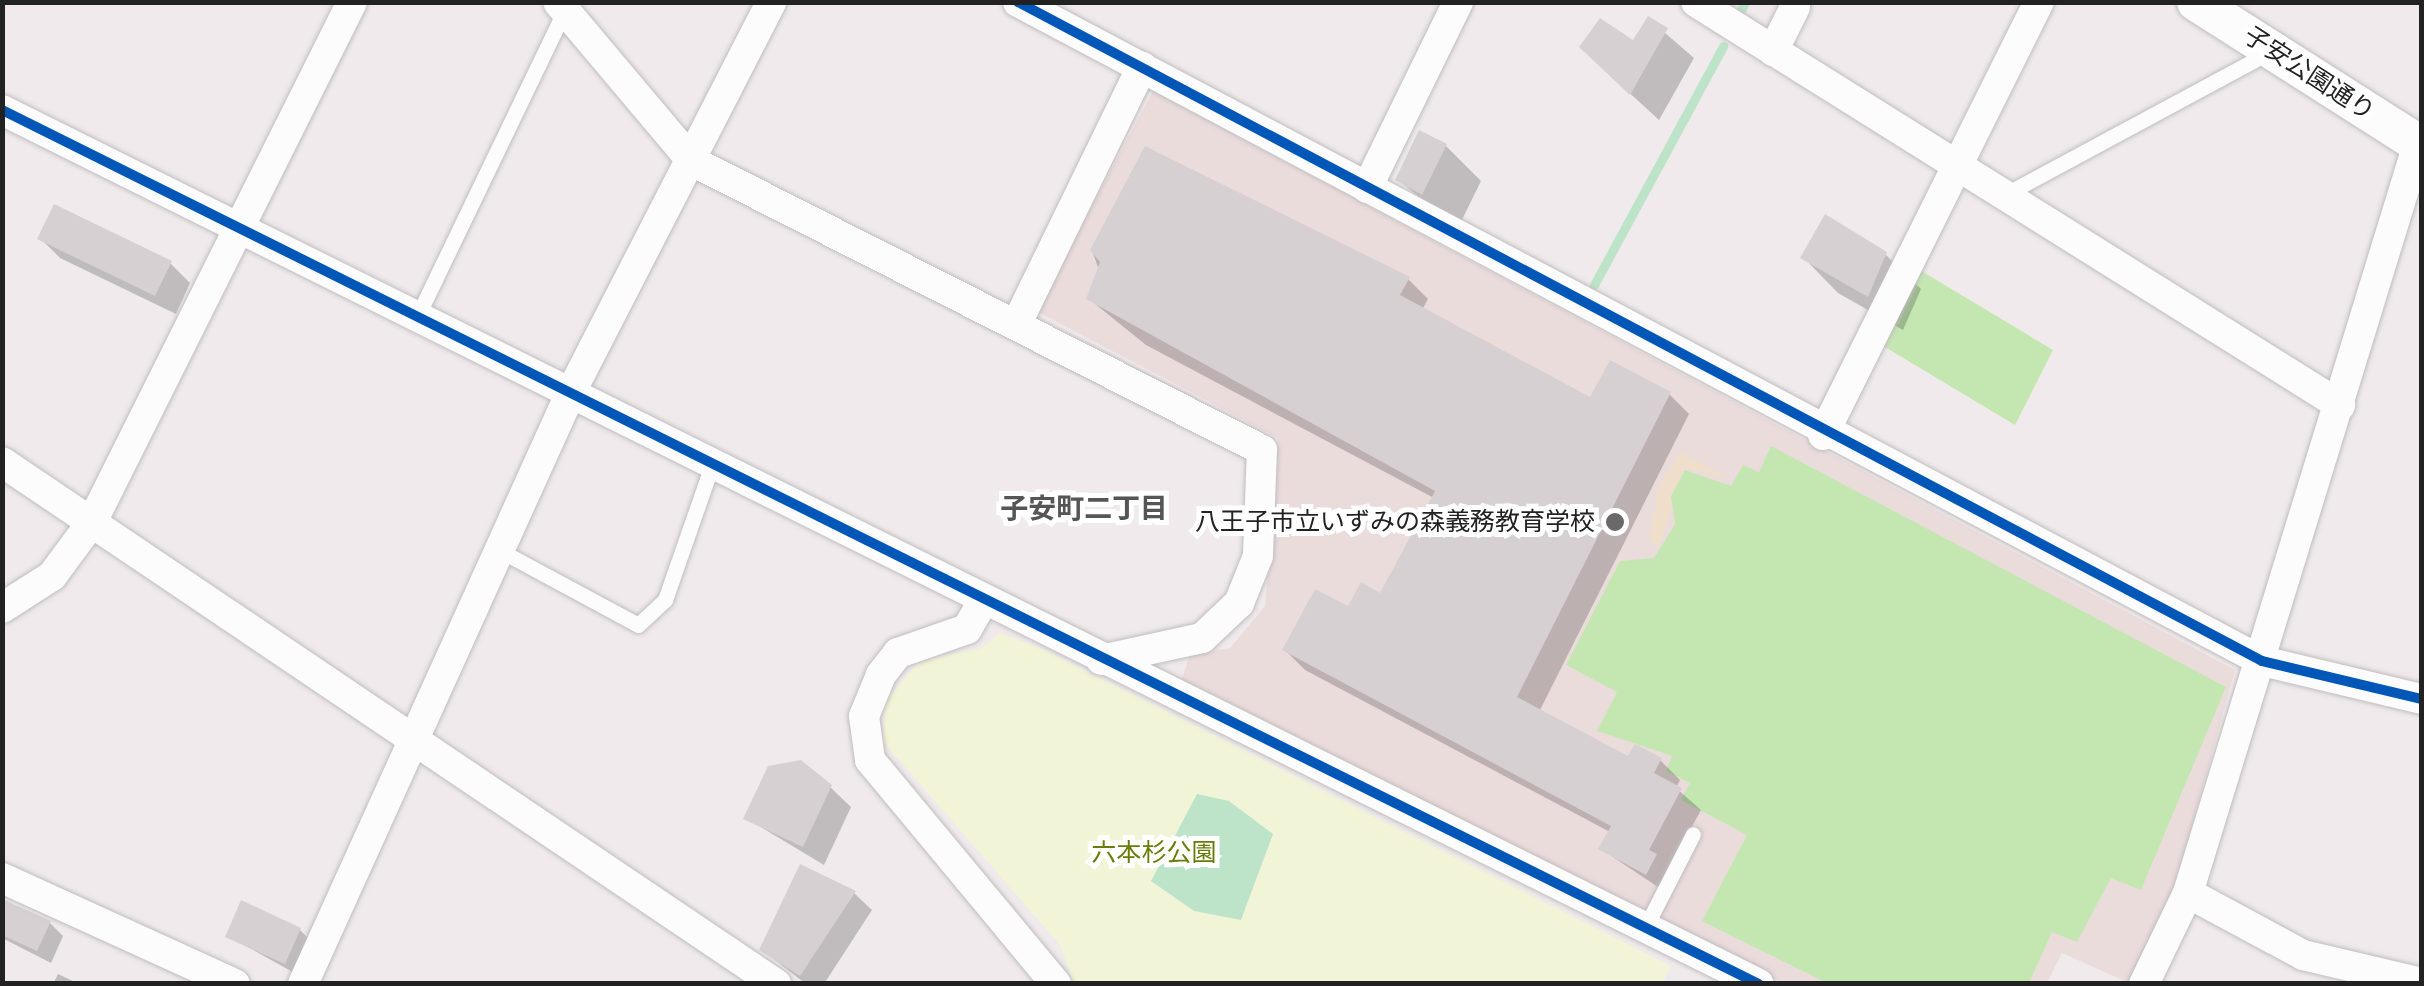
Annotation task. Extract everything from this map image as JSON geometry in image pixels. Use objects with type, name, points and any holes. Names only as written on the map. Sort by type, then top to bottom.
[{"type":"street","points":[[2,608],[52,576],[92,522],[352,2]]},
{"type":"street","points":[[303,984],[572,390],[771,2]]},
{"type":"street","points":[[1018,2],[1823,435],[2262,660],[2422,699]]},
{"type":"street","points":[[1367,188],[1458,2]]},
{"type":"street","points":[[1696,2],[2000,197],[2340,404]]},
{"type":"street","points":[[1823,435],[2039,2]]},
{"type":"street","name":"子安公園通り","points":[[2196,2],[2420,145]]},
{"type":"street","points":[[562,6],[692,161],[1018,321],[1262,450],[1258,556],[1240,603],[1202,638],[1102,660]]},
{"type":"street","points":[[1773,50],[1795,6]]},
{"type":"street","points":[[1018,321],[1142,67]]},
{"type":"street","points":[[2,110],[713,460],[982,603],[1759,984]]},
{"type":"street","points":[[2144,984],[2188,893],[2420,145]]},
{"type":"street","points":[[2,462],[412,743],[776,984]]},
{"type":"street","points":[[982,603],[967,629],[898,653],[881,675],[864,716],[870,760],[1056,984]]},
{"type":"street","points":[[2,878],[235,984]]},
{"type":"street","points":[[2188,893],[2303,955],[2422,983]]},
{"type":"lane","points":[[418,313],[562,6]]},
{"type":"lane","points":[[2000,197],[2272,51]]},
{"type":"lane","points":[[499,550],[638,625],[666,600],[713,460]]},
{"type":"lane","points":[[1646,926],[1694,834]]},
{"type":"shaded area","name":"八王子市立いずみの森義務教育学校","points":[[1153,91],[2235,670],[2175,888],[2129,983],[2062,953],[2047,983],[1783,983],[1181,682],[1190,654],[1230,648],[1265,606],[1278,438],[1036,311]]},
{"type":"shaded area","points":[[1908,263],[2053,350],[2015,425],[1870,338]]},
{"type":"shaded area","points":[[1771,446],[2226,687],[2141,890],[2111,878],[2077,942],[2052,932],[2029,983],[1827,983],[1702,921],[1747,835],[1681,800],[1690,783],[1666,771],[1672,756],[1597,731],[1617,692],[1566,665],[1620,561],[1654,558],[1675,524],[1671,496],[1685,470],[1731,486],[1743,465],[1759,472]]},
{"type":"shaded area","points":[[1680,452],[1730,479],[1685,468],[1659,546],[1649,541],[1658,488]]},
{"type":"shaded area","points":[[1197,794],[1229,801],[1273,834],[1241,920],[1194,911],[1151,881]]},
{"type":"green space","name":"六本杉公園","points":[[1000,633],[1040,648],[1671,966],[1662,984],[1074,983],[1060,945],[882,740],[886,700],[919,661],[982,648]]},
{"type":"building","points":[[1648,16],[1668,28],[1630,95],[1579,47],[1600,18],[1633,40]]},
{"type":"building","points":[[1419,130],[1447,144],[1422,195],[1395,180]]},
{"type":"building","points":[[1145,146],[1410,277],[1400,295],[1590,397],[1610,360],[1671,392],[1517,697],[1628,756],[1635,744],[1662,758],[1654,773],[1682,788],[1649,850],[1657,854],[1646,875],[1598,849],[1611,826],[1282,650],[1315,589],[1348,606],[1361,582],[1380,593],[1435,491],[1086,299],[1100,262],[1090,250]]},
{"type":"building","points":[[54,204],[172,261],[155,296],[37,239]]},
{"type":"building","points":[[1825,214],[1887,252],[1868,297],[1800,258]]},
{"type":"building","points":[[801,760],[832,785],[803,847],[743,819],[768,766]]},
{"type":"building","points":[[800,864],[856,891],[800,976],[759,950]]},
{"type":"building","points":[[2,899],[51,921],[37,951],[2,935]]},
{"type":"building","points":[[241,900],[301,928],[285,964],[225,937]]},
{"type":"waterway","points":[[1741,10],[1745,2]]},
{"type":"waterway","points":[[1594,285],[1723,46]]},
{"type":"cycle path","points":[[1018,2],[2262,661],[2422,699]]},
{"type":"cycle path","points":[[2,110],[1759,984]]},
{"type":"place","name":"八王子市立いずみの森義務教育学校","points":[[1615,522]]},
{"type":"district","name":"子安町二丁目","points":[[1084,509]]}]
